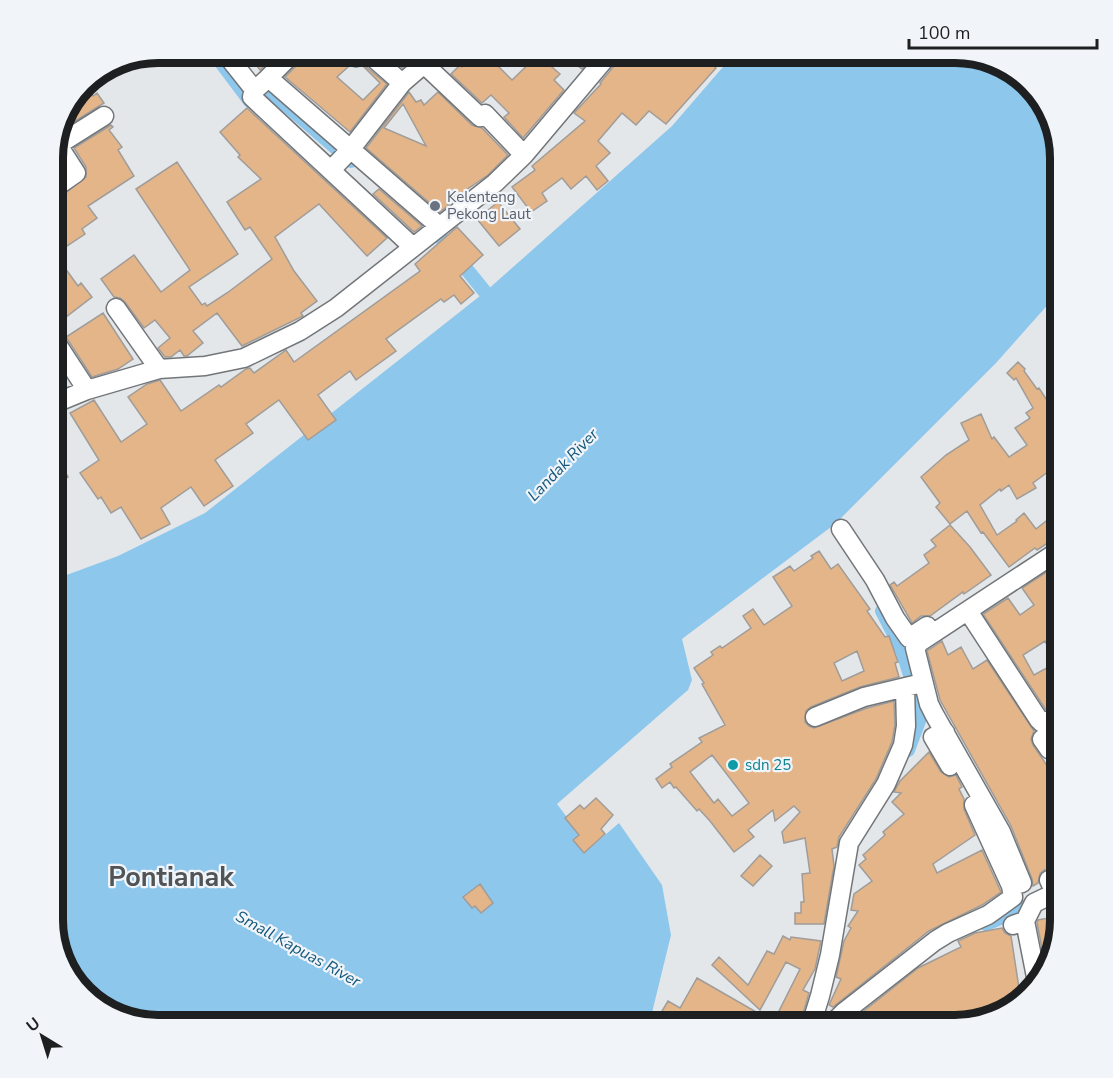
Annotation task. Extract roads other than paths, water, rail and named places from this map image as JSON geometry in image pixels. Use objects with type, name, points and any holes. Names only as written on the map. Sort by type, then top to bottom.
[{"type":"street","points":[[237,63],[260,84]]},
{"type":"street","points":[[282,63],[260,84],[252,97],[413,247]]},
{"type":"street","points":[[380,63],[402,83]]},
{"type":"street","points":[[63,401],[87,390],[159,369],[205,366],[244,358],[300,331],[336,308],[495,183],[524,156],[602,63]]},
{"type":"street","points":[[331,170],[350,150],[402,83],[424,64],[480,117],[485,114],[524,156]]},
{"type":"street","points":[[260,84],[272,81],[350,150],[433,230]]},
{"type":"street","points":[[65,141],[104,116]]},
{"type":"street","points":[[63,153],[76,173],[63,182]]},
{"type":"street","points":[[117,308],[159,369]]},
{"type":"street","points":[[63,353],[87,390]]},
{"type":"street","points":[[841,529],[875,580],[895,618],[912,643],[939,735],[983,809],[1001,831],[1017,885],[1013,897],[988,915],[935,941],[841,1015]]},
{"type":"street","points":[[912,643],[920,642],[968,610],[1050,544]]},
{"type":"street","points":[[912,643],[1007,579],[1050,555]]},
{"type":"street","points":[[968,610],[1042,723],[1045,721],[1050,729]]},
{"type":"street","points":[[815,717],[864,697],[925,682]]},
{"type":"street","points":[[814,1015],[830,955],[849,843],[909,748],[905,687]]},
{"type":"street","points":[[1050,733],[1042,739],[1050,749]]},
{"type":"street","points":[[1034,973],[1019,923],[1050,888]]},
{"type":"water","points":[[726,63],[961,63],[979,66],[997,73],[1026,95],[1043,122],[1048,140],[1050,302],[996,363],[835,524],[682,639],[692,680],[688,690],[557,804],[590,848],[619,823],[662,885],[671,935],[651,1015],[158,1015],[122,1008],[100,995],[87,983],[70,956],[63,920],[63,576],[118,556],[205,513],[485,292],[672,126]]},
{"type":"waterway","points":[[222,63],[250,101],[270,91],[351,161]]},
{"type":"waterway","points":[[428,224],[485,292]]},
{"type":"waterway","points":[[882,611],[902,650],[922,713],[908,750]]},
{"type":"waterway","points":[[986,924],[1026,907],[1035,900]]},
{"type":"place","name":"Kelenteng Pekong Laut","points":[[435,206]]},
{"type":"place","name":"sdn 25","points":[[733,765]]},
{"type":"district","name":"Pontianak","points":[[171,877]]},
{"type":"water label","name":"Landak River","points":[[563,465]]},
{"type":"water label","name":"Small Kapuas River","points":[[298,949]]}]
